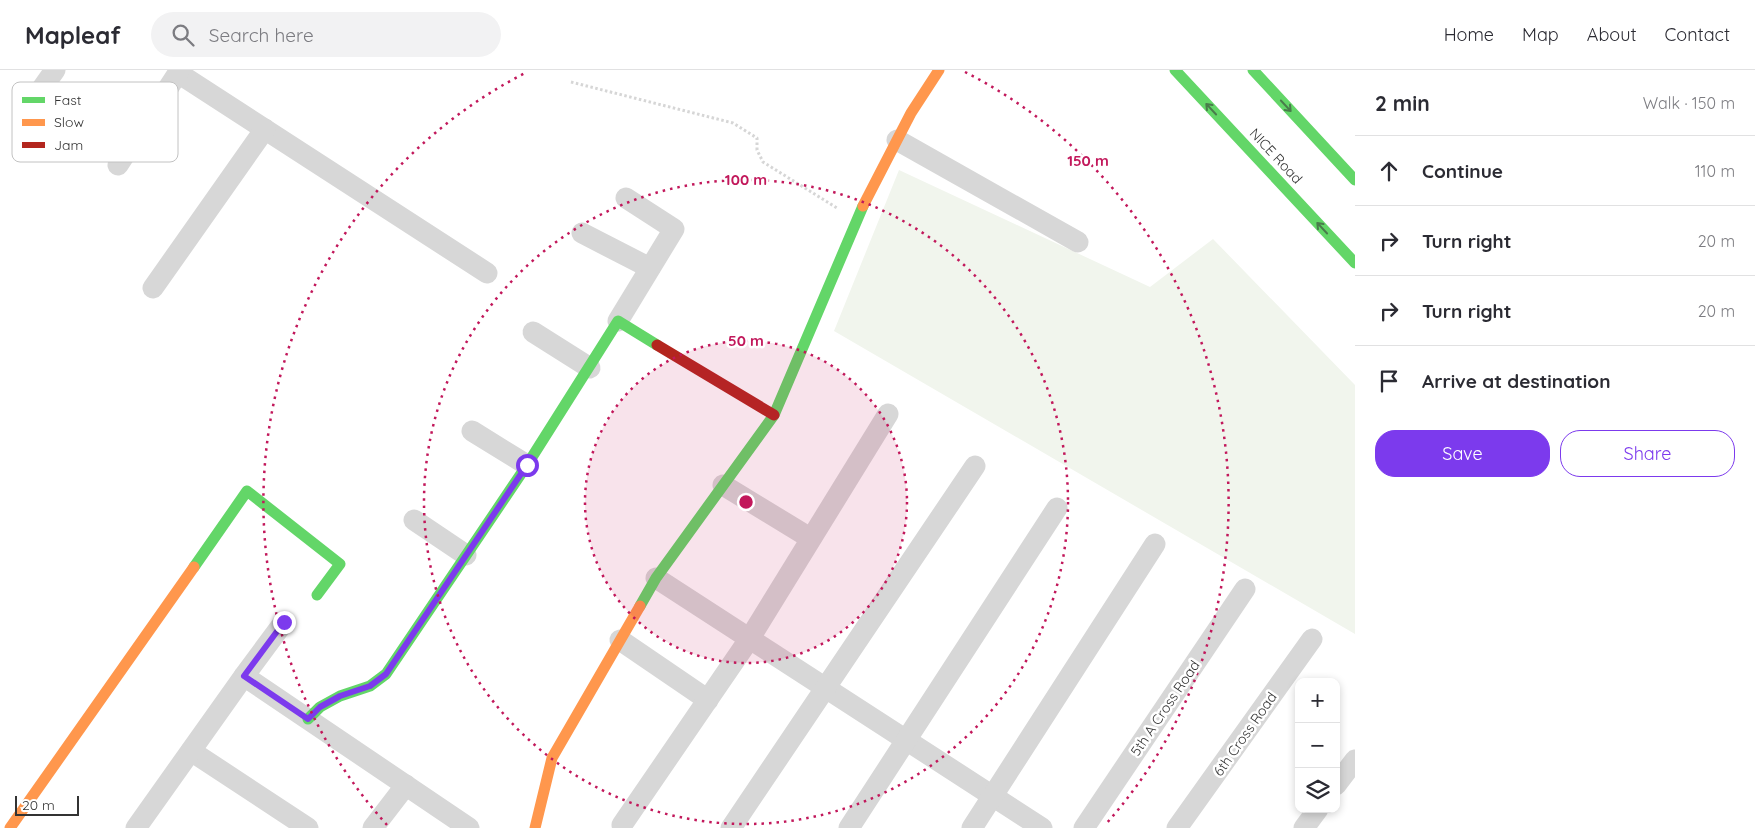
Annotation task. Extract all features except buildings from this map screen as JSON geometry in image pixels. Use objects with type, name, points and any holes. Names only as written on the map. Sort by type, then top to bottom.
[{"type":"main road","points":[[535,828],[552,758],[656,578],[774,415],[857,219],[911,113],[939,70]]},
{"type":"main road","name":"NICE Road","points":[[1175,70],[1355,263]]},
{"type":"main road","points":[[1253,70],[1355,180]]},
{"type":"main road","points":[[308,719],[320,707],[340,696],[370,686],[386,674],[527,465],[618,321],[774,415]]},
{"type":"main road","points":[[10,828],[247,492],[340,564],[317,595]]},
{"type":"street","points":[[46,82],[55,70]]},
{"type":"street","points":[[172,82],[179,71],[486,273]]},
{"type":"street","points":[[153,288],[265,129]]},
{"type":"street","points":[[897,140],[1078,242]]},
{"type":"street","points":[[618,321],[674,229],[626,198]]},
{"type":"street","points":[[582,232],[650,268]]},
{"type":"street","points":[[533,332],[590,368]]},
{"type":"street","points":[[622,824],[750,638],[888,414]]},
{"type":"street","points":[[472,431],[527,465]]},
{"type":"street","points":[[730,828],[826,689],[975,466]]},
{"type":"street","points":[[724,485],[810,538]]},
{"type":"street","points":[[849,828],[1057,508]]},
{"type":"street","points":[[414,520],[466,555]]},
{"type":"street","points":[[972,828],[1155,544]]},
{"type":"street","points":[[656,578],[1042,828]]},
{"type":"street","name":"5th A Cross Road","points":[[1084,828],[1245,589]]},
{"type":"street","points":[[136,828],[284,622]]},
{"type":"street","name":"6th Cross Road","points":[[1177,828],[1312,639]]},
{"type":"street","points":[[620,640],[708,700]]},
{"type":"street","points":[[244,676],[468,828]]},
{"type":"street","points":[[191,751],[308,828]]},
{"type":"street","points":[[1340,780],[1355,760]]},
{"type":"street","points":[[373,828],[406,785]]},
{"type":"street","points":[[1304,828],[1315,813]]},
{"type":"path","points":[[570,82],[733,123],[757,138],[757,150],[763,162],[857,219]]},
{"type":"shaded area","points":[[899,170],[1150,287],[1213,239],[1355,385],[1355,634],[834,331]]},
{"type":"traffic: fast","points":[[1175,70],[1355,263]]},
{"type":"traffic: fast","points":[[1253,70],[1355,180]]},
{"type":"traffic: fast","points":[[640,606],[656,578],[774,415],[863,206]]},
{"type":"traffic: fast","points":[[308,719],[320,707],[340,696],[370,686],[386,674],[527,465],[618,321],[657,345]]},
{"type":"traffic: fast","points":[[194,567],[247,491],[340,564],[317,595]]},
{"type":"traffic: slow","points":[[863,206],[911,113],[939,70]]},
{"type":"traffic: slow","points":[[10,828],[194,567]]},
{"type":"traffic: slow","points":[[535,828],[552,758],[640,606]]},
{"type":"traffic: jam","points":[[657,345],[774,415]]},
{"type":"route","points":[[284,622],[244,676],[308,719],[320,707],[340,696],[370,686],[386,674],[527,465]]}]
